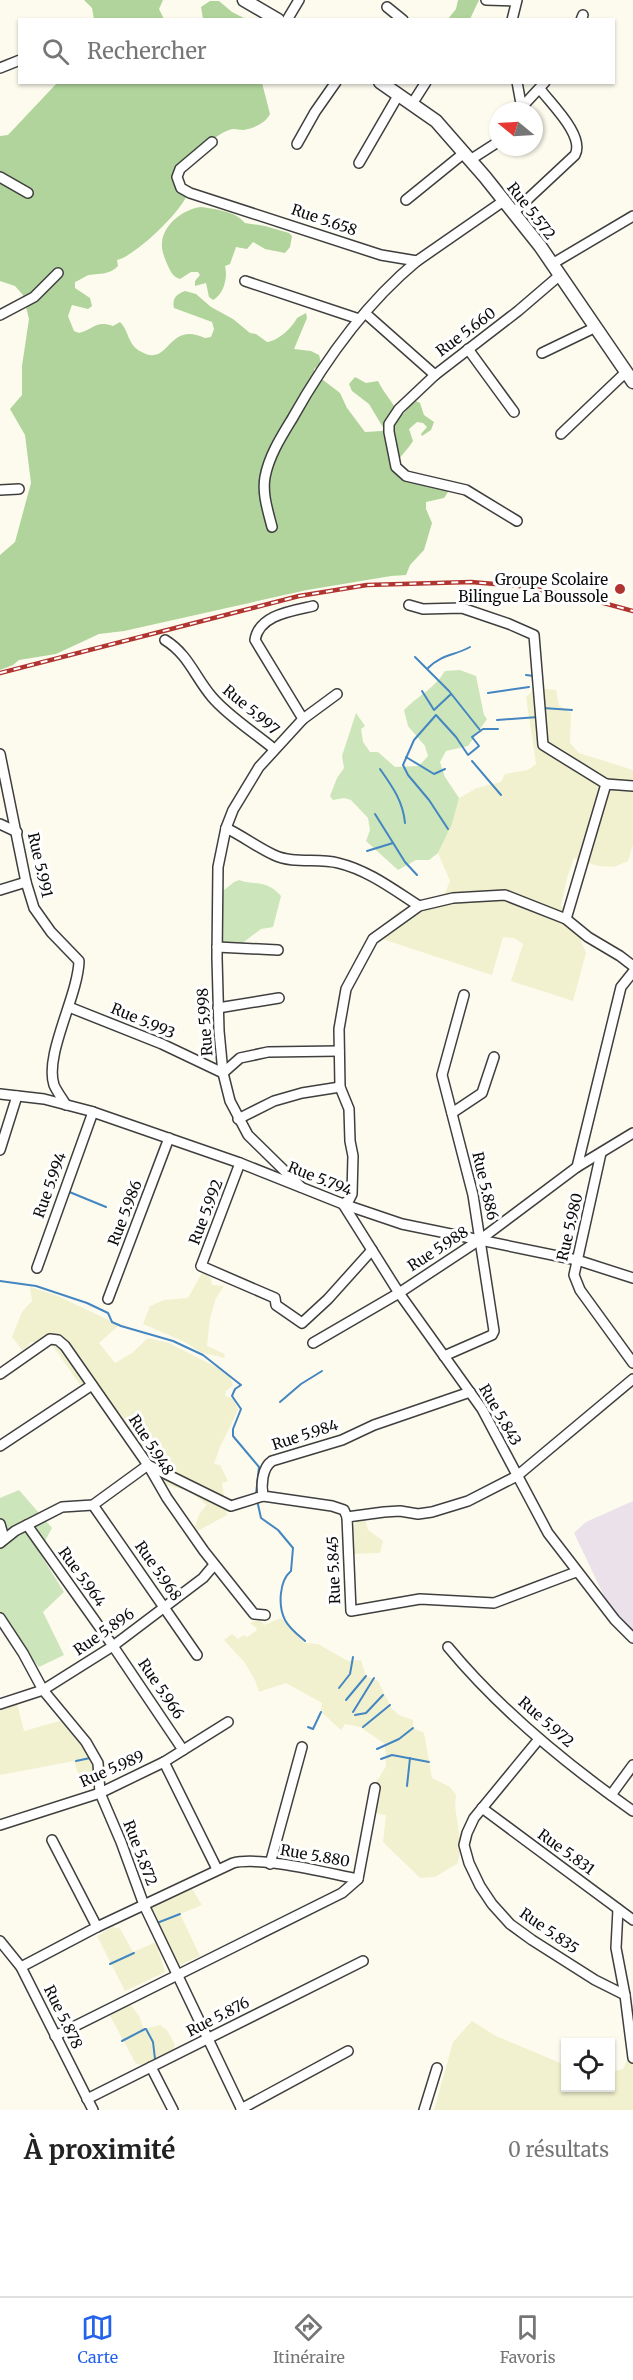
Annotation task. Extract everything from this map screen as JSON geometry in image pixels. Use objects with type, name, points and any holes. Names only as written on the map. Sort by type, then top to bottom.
[{"type":"street","points":[[244,0],[275,18]]},
{"type":"street","points":[[288,18],[299,0]]},
{"type":"street","points":[[486,0],[516,1],[512,18]]},
{"type":"street","points":[[387,7],[401,18]]},
{"type":"street","points":[[0,68],[18,61]]},
{"type":"street","points":[[297,144],[335,84]]},
{"type":"street","name":"Rue 5.572","points":[[383,84],[436,121],[505,200],[560,275],[629,377]]},
{"type":"street","points":[[412,104],[425,84]]},
{"type":"street","points":[[517,84],[521,102]]},
{"type":"street","points":[[514,212],[578,149],[578,141],[543,86],[528,102]]},
{"type":"street","points":[[359,163],[399,94]]},
{"type":"street","name":"Rue 5.658","points":[[212,142],[180,169],[177,177],[181,188],[381,255],[417,261]]},
{"type":"street","points":[[406,200],[467,156],[489,146]]},
{"type":"street","points":[[0,177],[28,193]]},
{"type":"street","points":[[272,527],[264,491],[265,477],[275,448],[323,367],[388,286],[417,261],[505,200]]},
{"type":"street","points":[[552,264],[633,217]]},
{"type":"street","points":[[0,315],[34,297],[58,273]]},
{"type":"street","name":"Rue 5.660","points":[[362,316],[435,375],[518,311],[560,275]]},
{"type":"street","points":[[245,281],[362,316]]},
{"type":"street","points":[[542,353],[596,327]]},
{"type":"street","points":[[468,349],[514,412]]},
{"type":"street","points":[[435,375],[399,409],[389,424],[388,432],[396,467],[406,476],[466,490],[517,521]]},
{"type":"street","points":[[561,434],[629,377]]},
{"type":"street","points":[[0,490],[20,489]]},
{"type":"street","points":[[409,605],[423,609],[462,608],[534,635],[543,745],[606,784],[633,786]]},
{"type":"street","points":[[303,719],[255,640],[257,630],[265,621],[313,606]]},
{"type":"street","name":"Rue 5.997","points":[[165,640],[176,647],[191,664],[195,676],[214,700],[274,749]]},
{"type":"street","name":"Rue 5.998","points":[[301,1187],[248,1135],[230,1101],[224,1073],[218,1008],[218,867],[226,828],[233,810],[259,767],[303,719],[337,694]]},
{"type":"street","name":"Rue 5.991","points":[[0,754],[26,882],[34,908],[43,922],[79,961],[53,1065],[53,1083],[66,1105]]},
{"type":"street","points":[[566,919],[606,784]]},
{"type":"street","points":[[0,824],[17,832]]},
{"type":"street","points":[[226,828],[285,859],[337,862],[352,867],[381,881],[419,906]]},
{"type":"street","points":[[0,890],[26,882]]},
{"type":"street","points":[[343,1204],[352,1194],[353,1156],[349,1109],[340,1087],[339,1029],[346,989],[373,939],[419,906],[453,898],[505,895],[566,919],[588,937],[633,966]]},
{"type":"street","points":[[217,947],[279,950]]},
{"type":"street","points":[[577,1167],[621,987],[633,972]]},
{"type":"street","name":"Rue 5.886","points":[[444,1356],[494,1334],[473,1195],[442,1075],[464,995]]},
{"type":"street","points":[[218,1008],[279,998]]},
{"type":"street","name":"Rue 5.993","points":[[69,1007],[162,1044],[224,1073]]},
{"type":"street","points":[[224,1073],[240,1058],[268,1052],[339,1052]]},
{"type":"street","points":[[452,1113],[482,1094],[494,1057]]},
{"type":"street","points":[[238,1119],[274,1101],[302,1093],[340,1087]]},
{"type":"street","name":"Rue 5.794","points":[[0,1094],[44,1099],[93,1112],[240,1163],[343,1204],[430,1232],[481,1239],[577,1260],[633,1278]]},
{"type":"street","points":[[0,1150],[17,1096]]},
{"type":"street","name":"Rue 5.994","points":[[37,1268],[93,1112]]},
{"type":"street","name":"Rue 5.988","points":[[313,1343],[399,1293],[481,1239],[577,1167],[633,1133]]},
{"type":"street","name":"Rue 5.986","points":[[108,1299],[169,1137]]},
{"type":"street","name":"Rue 5.980","points":[[601,1153],[574,1275],[580,1290],[633,1363]]},
{"type":"street","name":"Rue 5.992","points":[[240,1163],[201,1266],[275,1298],[276,1305],[302,1323],[328,1299],[372,1250]]},
{"type":"street","name":"Rue 5.843","points":[[343,1204],[399,1293],[482,1410],[548,1533],[576,1572],[615,1620],[633,1638]]},
{"type":"street","name":"Rue 5.948","points":[[0,1374],[50,1339],[54,1338],[65,1346],[214,1565],[254,1614],[264,1615]]},
{"type":"street","name":"Rue 5.845","points":[[576,1572],[494,1603],[420,1599],[351,1611],[348,1517],[376,1512],[418,1514],[468,1501],[517,1476],[633,1379]]},
{"type":"street","points":[[0,1446],[92,1385]]},
{"type":"street","name":"Rue 5.984","points":[[262,1496],[265,1470],[272,1461],[342,1440],[374,1425],[470,1392]]},
{"type":"street","points":[[0,1524],[2,1540],[62,1507],[93,1505],[148,1465],[231,1506],[262,1496],[332,1506],[344,1510],[348,1517]]},
{"type":"street","name":"Rue 5.968","points":[[93,1505],[196,1655]]},
{"type":"street","name":"Rue 5.964","points":[[27,1525],[113,1646]]},
{"type":"street","name":"Rue 5.896","points":[[0,1704],[43,1690],[113,1646],[206,1575],[214,1565]]},
{"type":"street","name":"Rue 5.872","points":[[0,1618],[23,1653],[43,1690],[86,1742],[98,1762],[100,1793],[144,1905],[242,2109]]},
{"type":"street","name":"Rue 5.966","points":[[113,1646],[183,1750]]},
{"type":"street","name":"Rue 5.972","points":[[448,1647],[467,1669],[539,1739],[633,1811]]},
{"type":"street","name":"Rue 5.989","points":[[0,1825],[100,1793],[164,1762],[228,1722]]},
{"type":"street","name":"Rue 5.835","points":[[539,1739],[482,1808],[467,1833],[464,1845],[469,1863],[492,1904],[510,1924],[595,1980],[625,1995]]},
{"type":"street","points":[[270,1864],[302,1747]]},
{"type":"street","points":[[164,1762],[217,1869]]},
{"type":"street","points":[[611,1795],[633,1765]]},
{"type":"street","points":[[358,1879],[375,1788]]},
{"type":"street","name":"Rue 5.831","points":[[482,1808],[633,1920]]},
{"type":"street","points":[[52,1840],[97,1927]]},
{"type":"street","name":"Rue 5.880","points":[[21,1967],[97,1927],[217,1869],[240,1861],[358,1879]]},
{"type":"street","name":"Rue 5.880","points":[[55,2036],[178,1977],[342,1893],[358,1879]]},
{"type":"street","points":[[618,1909],[616,1948],[633,2058]]},
{"type":"street","name":"Rue 5.878","points":[[0,1941],[21,1967],[93,2110]]},
{"type":"street","name":"Rue 5.876","points":[[87,2099],[363,1961]]},
{"type":"street","points":[[242,2109],[348,2051]]},
{"type":"street","points":[[151,2067],[173,2110]]},
{"type":"street","points":[[424,2110],[437,2068]]},
{"type":"shaded area","points":[[633,1501],[633,1633],[606,1600],[574,1533],[586,1522]]},
{"type":"green space","points":[[84,0],[163,0],[159,9],[164,18],[94,18],[92,8]]},
{"type":"green space","points":[[458,0],[479,0],[470,18],[449,18],[456,9]]},
{"type":"green space","points":[[210,1],[219,1],[244,18],[203,18],[201,7]]},
{"type":"green space","points":[[56,84],[262,84],[270,114],[268,117],[262,123],[250,128],[231,129],[209,142],[179,172],[187,195],[176,212],[135,251],[117,260],[118,266],[115,269],[87,276],[75,282],[75,288],[90,298],[92,306],[88,309],[72,305],[68,316],[74,331],[79,333],[102,324],[113,326],[120,322],[135,347],[149,355],[163,351],[182,335],[211,337],[214,329],[212,322],[174,308],[175,297],[185,291],[196,294],[211,307],[267,342],[280,337],[297,318],[306,313],[307,318],[294,349],[311,351],[319,355],[321,363],[314,369],[314,373],[340,393],[347,408],[365,432],[384,429],[369,404],[352,391],[349,384],[355,377],[366,383],[378,381],[399,416],[416,401],[420,403],[424,415],[434,422],[431,430],[422,436],[421,434],[427,427],[423,423],[417,422],[409,429],[413,441],[395,467],[404,476],[448,482],[450,489],[444,498],[426,502],[426,509],[432,523],[424,550],[410,565],[406,575],[307,590],[124,631],[99,634],[56,654],[19,660],[0,670],[0,555],[15,542],[31,483],[25,435],[10,409],[22,395],[22,366],[29,319],[23,295],[15,286],[0,281],[0,136],[8,135]]},
{"type":"green space","points":[[202,207],[231,213],[245,223],[289,233],[292,236],[290,247],[285,253],[265,249],[253,242],[247,249],[236,247],[230,264],[225,266],[222,290],[213,300],[209,297],[206,283],[195,286],[195,281],[200,275],[198,272],[191,272],[180,279],[174,276],[162,249],[163,236],[176,218],[189,210]]},
{"type":"green space","points":[[460,670],[476,676],[484,715],[487,719],[468,746],[446,751],[440,762],[445,777],[459,798],[452,824],[438,853],[429,860],[416,860],[398,870],[366,841],[370,830],[368,818],[351,800],[344,798],[333,800],[330,796],[344,768],[342,756],[356,713],[365,726],[361,729],[363,742],[370,752],[378,752],[395,767],[419,766],[428,756],[425,746],[408,726],[404,710],[431,687],[445,671]]},
{"type":"green space","points":[[535,688],[556,690],[559,705],[571,713],[570,743],[579,753],[633,770],[633,845],[628,861],[614,867],[598,866],[574,858],[567,878],[561,906],[572,918],[586,953],[573,1001],[511,981],[523,944],[514,938],[503,937],[492,975],[373,936],[399,911],[445,893],[450,881],[438,853],[452,824],[459,798],[477,788],[501,782],[505,774],[528,770],[536,764],[526,697]]},
{"type":"green space","points":[[239,880],[265,885],[281,896],[273,927],[261,929],[241,944],[226,946],[222,942],[223,891]]},
{"type":"green space","points":[[203,1271],[211,1279],[212,1285],[224,1286],[216,1298],[210,1318],[207,1346],[225,1354],[224,1358],[200,1352],[185,1342],[143,1324],[150,1306],[164,1300],[188,1298]]},
{"type":"green space","points":[[30,1287],[58,1296],[119,1325],[99,1343],[115,1363],[132,1353],[148,1338],[169,1343],[228,1373],[233,1385],[226,1391],[225,1396],[234,1399],[238,1410],[214,1464],[220,1465],[228,1481],[222,1483],[227,1515],[192,1534],[200,1513],[207,1505],[190,1491],[158,1483],[147,1471],[134,1448],[96,1394],[81,1386],[51,1343],[31,1342],[23,1351],[12,1337],[22,1312],[32,1301]]},
{"type":"green space","points":[[19,1490],[52,1528],[39,1552],[64,1592],[43,1612],[64,1655],[39,1667],[0,1622],[0,1498]]},
{"type":"green space","points":[[365,1519],[368,1530],[383,1541],[380,1553],[349,1554],[354,1526],[357,1520]]},
{"type":"green space","points":[[281,1618],[305,1643],[318,1644],[348,1661],[361,1660],[366,1676],[378,1681],[392,1709],[399,1715],[413,1720],[413,1728],[424,1733],[432,1778],[450,1787],[456,1795],[455,1806],[461,1846],[458,1863],[435,1877],[420,1878],[383,1842],[386,1815],[371,1812],[374,1786],[386,1766],[385,1744],[360,1727],[345,1724],[341,1730],[321,1712],[322,1703],[286,1683],[259,1692],[245,1663],[224,1640],[232,1634],[238,1639],[244,1635],[247,1637],[257,1628],[250,1623],[260,1619],[264,1625]]},
{"type":"green space","points":[[17,1703],[24,1731],[67,1719],[85,1746],[94,1771],[79,1776],[74,1761],[0,1775],[0,1706]]},
{"type":"green space","points":[[191,1887],[202,1905],[180,1914],[200,1956],[173,1968],[151,1906]]},
{"type":"green space","points":[[114,1926],[115,1929],[119,1927],[133,1952],[156,1942],[165,1972],[125,1991],[97,1936]]},
{"type":"green space","points":[[127,2004],[131,2005],[139,2016],[144,2029],[160,2025],[167,2030],[175,2045],[173,2050],[143,2065],[136,2064],[108,2012]]},
{"type":"green space","points":[[472,2021],[496,2036],[561,2063],[561,2092],[615,2092],[615,2071],[623,2069],[628,2058],[633,2059],[633,2110],[434,2110],[453,2042]]},
{"type":"waterway","points":[[428,668],[438,660],[470,647]]},
{"type":"waterway","points":[[415,657],[449,691],[480,730]]},
{"type":"waterway","points":[[526,675],[534,676]]},
{"type":"waterway","points":[[488,693],[529,687]]},
{"type":"waterway","points":[[422,691],[434,710],[451,694]]},
{"type":"waterway","points":[[543,708],[572,710]]},
{"type":"waterway","points":[[448,829],[403,765],[414,740],[436,715],[456,737],[468,755],[479,746],[472,737],[483,729],[498,729]]},
{"type":"waterway","points":[[497,720],[538,717]]},
{"type":"waterway","points":[[406,757],[434,774],[445,769]]},
{"type":"waterway","points":[[472,761],[501,795]]},
{"type":"waterway","points":[[380,769],[393,788],[405,823]]},
{"type":"waterway","points":[[375,814],[405,862],[417,875]]},
{"type":"waterway","points":[[367,851],[393,843]]},
{"type":"waterway","points":[[67,1191],[106,1207]]},
{"type":"waterway","points":[[0,1281],[36,1286],[87,1303],[108,1313],[112,1322],[173,1341],[203,1355],[241,1385],[235,1389],[232,1396],[241,1409],[233,1429],[233,1436],[259,1467],[256,1494]]},
{"type":"waterway","points":[[280,1402],[301,1384],[322,1371]]},
{"type":"waterway","points":[[257,1500],[261,1518],[278,1530],[293,1548],[291,1571],[282,1587],[281,1608],[287,1623],[305,1641]]},
{"type":"waterway","points":[[339,1688],[350,1674],[353,1657]]},
{"type":"waterway","points":[[346,1700],[366,1676]]},
{"type":"waterway","points":[[353,1712],[374,1678]]},
{"type":"waterway","points":[[355,1715],[366,1713],[383,1695]]},
{"type":"waterway","points":[[363,1727],[390,1705]]},
{"type":"waterway","points":[[308,1727],[313,1729],[321,1712]]},
{"type":"waterway","points":[[377,1749],[399,1739],[413,1728]]},
{"type":"waterway","points":[[381,1759],[392,1755],[429,1762]]},
{"type":"waterway","points":[[76,1761],[90,1758]]},
{"type":"waterway","points":[[407,1786],[410,1758]]},
{"type":"waterway","points":[[157,1923],[180,1914]]},
{"type":"waterway","points":[[110,1964],[134,1953]]},
{"type":"waterway","points":[[122,2041],[145,2029]]},
{"type":"waterway","points":[[146,2029],[153,2042],[155,2059]]},
{"type":"railway","points":[[0,673],[299,596],[367,585],[471,582],[519,586],[589,599],[633,611]]},
{"type":"place","name":"Groupe Scolaire Bilingue La Boussole","points":[[620,589]]}]
